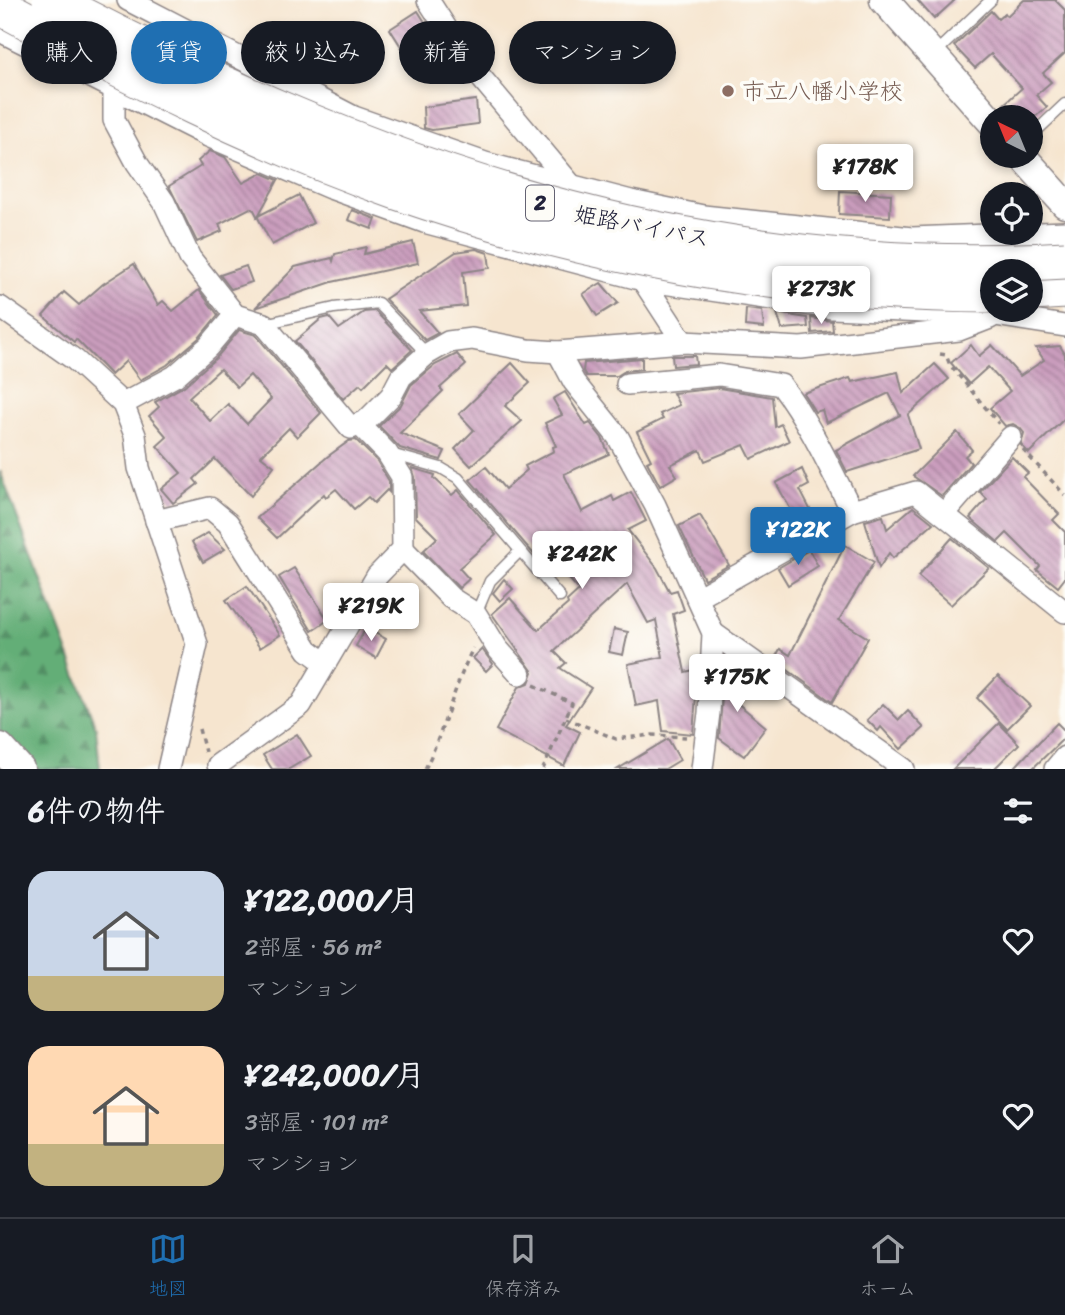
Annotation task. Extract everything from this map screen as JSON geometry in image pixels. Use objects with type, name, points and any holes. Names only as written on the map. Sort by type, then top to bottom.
[{"type":"highway","name":"姫路バイパス","points":[[51,0],[237,93],[322,130],[493,191],[580,214],[688,236],[790,252],[894,261],[989,265],[1065,260]]},
{"type":"highway","name":"姫路バイパス","points":[[0,6],[68,43],[310,157],[396,190],[484,218],[627,254],[781,282],[980,303]]},
{"type":"highway","points":[[1043,291],[1065,290]]},
{"type":"main road","points":[[884,0],[980,108]]},
{"type":"main road","points":[[1033,168],[1065,204]]},
{"type":"main road","points":[[0,747],[20,769]]},
{"type":"street","points":[[128,0],[354,117],[485,163],[703,216],[796,228],[912,238],[1065,232]]},
{"type":"street","points":[[428,0],[468,62],[570,184],[643,280],[683,342]]},
{"type":"street","points":[[0,31],[114,91],[317,183],[424,222],[643,280],[832,308],[980,305]]},
{"type":"street","points":[[114,91],[114,120],[137,163],[164,202],[190,258],[235,316],[264,324],[351,428],[391,396],[401,377],[427,354],[448,342],[472,339],[528,350],[558,352],[683,342],[801,348],[959,330],[980,315]]},
{"type":"street","points":[[0,307],[75,360],[123,404],[135,435],[139,468],[197,644],[168,769]]},
{"type":"street","points":[[123,404],[175,376],[208,346],[235,316]]},
{"type":"street","points":[[1043,320],[1065,326]]},
{"type":"street","points":[[558,352],[574,382],[618,437],[699,597],[713,633],[709,713],[702,769]]},
{"type":"street","points":[[627,384],[719,375],[781,385],[801,412],[852,510]]},
{"type":"street","points":[[218,765],[302,705],[324,662],[377,576],[402,549],[402,477],[387,453],[359,424]]},
{"type":"street","points":[[944,514],[1010,437]]},
{"type":"street","points":[[699,597],[852,510],[916,492],[1065,612]]},
{"type":"street","points":[[156,521],[210,508],[228,523],[308,650],[324,662]]},
{"type":"street","points":[[402,549],[451,598],[481,621],[498,648],[520,674]]},
{"type":"street","points":[[713,633],[904,769]]},
{"type":"street","points":[[1055,769],[1065,757]]},
{"type":"lane","points":[[933,55],[991,0]]},
{"type":"lane","points":[[1043,125],[1065,104]]},
{"type":"lane","points":[[264,324],[334,308],[378,303],[427,354]]},
{"type":"lane","points":[[387,453],[441,468],[458,478],[560,597]]},
{"type":"lane","points":[[481,621],[490,580],[519,552]]},
{"type":"path","points":[[925,334],[918,349],[946,355],[950,365],[980,405],[1065,495]]},
{"type":"path","points":[[425,769],[481,621]]},
{"type":"path","points":[[520,674],[541,690],[572,703],[543,769]]},
{"type":"path","points":[[566,718],[616,739],[652,734],[704,738]]},
{"type":"green space","points":[[0,471],[96,728],[100,769],[0,769]]},
{"type":"building","points":[[917,0],[955,0],[934,19]]},
{"type":"building","points":[[1024,0],[1055,0],[1065,10],[1065,53],[1043,73],[1051,82],[1036,95],[1047,107],[1043,110],[1043,105],[1003,105],[1022,88],[991,54],[975,68],[954,46],[991,11],[998,19],[1005,13],[1007,16]]},
{"type":"building","points":[[418,11],[424,21],[402,21]]},
{"type":"building","points":[[399,23],[399,43],[390,29]]},
{"type":"building","points":[[476,100],[478,124],[432,130],[424,128],[423,107]]},
{"type":"building","points":[[210,151],[225,157],[243,183],[262,173],[278,180],[258,216],[299,195],[313,223],[272,245],[254,210],[250,208],[219,224],[222,231],[197,242],[169,186],[201,166],[198,161]]},
{"type":"building","points":[[840,191],[891,194],[890,217],[839,214]]},
{"type":"building","points":[[352,210],[376,219],[372,229],[348,220]]},
{"type":"building","points":[[413,242],[418,263],[332,282],[255,308],[295,267],[332,258],[333,261],[335,254],[366,247],[364,254]]},
{"type":"building","points":[[476,249],[488,253],[490,268],[463,272],[466,306],[419,311],[438,333],[425,340],[385,299],[456,252]]},
{"type":"building","points":[[134,264],[158,305],[163,301],[173,311],[199,290],[218,315],[199,338],[167,365],[140,380],[126,361],[111,375],[76,339],[74,342],[43,316],[64,292],[79,305],[103,284]]},
{"type":"building","points":[[246,266],[252,282],[231,289],[220,275]]},
{"type":"building","points":[[601,283],[618,303],[597,316],[583,294]]},
{"type":"building","points":[[746,309],[762,311],[764,328],[745,326]]},
{"type":"building","points":[[375,311],[412,350],[392,368],[387,363],[363,387],[360,384],[343,399],[295,341],[321,319],[329,317],[339,329],[364,312]]},
{"type":"building","points":[[777,313],[807,318],[808,327],[782,329]]},
{"type":"building","points":[[811,318],[832,321],[833,331],[812,333]]},
{"type":"building","points":[[239,330],[256,335],[321,413],[297,437],[289,428],[261,456],[274,466],[251,496],[215,459],[194,479],[198,484],[173,503],[161,489],[181,473],[157,446],[167,437],[149,416],[159,407],[155,402],[184,386],[217,357]],"holes":[[[220,369],[237,387],[250,375],[271,399],[247,424],[228,404],[210,421],[189,397]]]},
{"type":"building","points":[[971,345],[979,356],[992,345],[1020,376],[1044,360],[1036,348],[1060,346],[1065,354],[1065,418],[1029,453],[1021,445],[1024,433],[1020,428],[1013,424],[1005,426],[990,408],[1010,391],[988,367],[969,384],[951,363]]},
{"type":"building","points":[[457,354],[466,365],[440,388],[443,391],[400,433],[445,451],[441,460],[400,448],[379,426],[401,405],[411,385],[435,365]]},
{"type":"building","points":[[672,356],[695,356],[696,364],[673,366]]},
{"type":"building","points":[[642,358],[642,369],[625,371],[617,376],[586,376],[583,371],[584,363]]},
{"type":"building","points":[[512,363],[530,383],[505,406],[522,421],[471,466],[455,449],[474,430],[459,414]]},
{"type":"building","points":[[935,364],[949,379],[908,415],[919,449],[847,472],[836,450],[900,415],[889,393],[826,423],[822,410],[815,412],[803,393],[850,378],[852,382],[898,372],[903,393]]},
{"type":"building","points":[[719,388],[772,397],[775,427],[781,424],[789,441],[751,459],[744,445],[705,461],[700,450],[670,465],[677,476],[660,486],[647,462],[651,460],[637,432],[663,419],[660,414],[679,405],[673,393]]},
{"type":"building","points":[[565,392],[586,425],[590,423],[602,438],[609,454],[564,474],[582,512],[612,496],[614,501],[631,492],[646,521],[628,530],[657,568],[670,592],[677,590],[684,610],[673,614],[685,672],[698,669],[693,734],[663,731],[659,701],[636,706],[628,664],[663,657],[656,620],[648,623],[627,584],[554,651],[566,663],[560,668],[591,688],[566,725],[580,732],[564,766],[496,730],[519,687],[529,683],[533,672],[492,614],[510,598],[538,630],[568,604],[567,601],[579,590],[558,566],[550,573],[470,480],[486,467],[505,489],[527,470],[525,466],[554,451],[553,447],[556,446],[545,423],[562,415],[553,399]]},
{"type":"building","points":[[957,432],[972,450],[965,456],[971,463],[942,496],[913,476]]},
{"type":"building","points":[[356,440],[377,461],[389,481],[389,492],[387,490],[374,503],[368,497],[354,509],[336,489],[326,497],[324,494],[277,538],[257,518],[327,457],[349,441]]},
{"type":"building","points":[[1012,457],[1028,473],[1023,477],[1059,514],[1053,520],[1065,532],[1065,578],[1058,587],[1037,570],[1040,566],[1007,533],[998,542],[970,518],[987,499],[980,492]]},
{"type":"building","points":[[412,468],[435,475],[434,478],[452,495],[458,490],[496,535],[459,568],[469,579],[459,588],[423,551],[437,538],[416,517],[415,477]]},
{"type":"building","points":[[802,469],[809,485],[800,490],[813,515],[798,523],[776,483]]},
{"type":"building","points":[[913,507],[933,523],[893,558],[889,553],[879,568],[865,521],[883,516],[887,529]]},
{"type":"building","points":[[700,515],[729,565],[704,579],[679,526]]},
{"type":"building","points":[[208,533],[225,549],[203,562],[192,542]]},
{"type":"building","points":[[952,538],[989,568],[951,605],[918,576]]},
{"type":"building","points":[[845,545],[874,562],[839,620],[868,638],[832,702],[774,660],[780,649],[790,655]]},
{"type":"building","points":[[809,550],[818,566],[788,585],[778,568]]},
{"type":"building","points":[[294,568],[328,620],[312,631],[279,577]]},
{"type":"building","points":[[504,579],[513,589],[500,601],[493,593]]},
{"type":"building","points":[[247,586],[280,635],[260,648],[226,600]]},
{"type":"building","points":[[366,628],[386,639],[376,658],[356,646]]},
{"type":"building","points":[[614,629],[628,632],[623,655],[609,652]]},
{"type":"building","points":[[482,649],[493,664],[486,671],[473,658]]},
{"type":"building","points":[[725,658],[749,674],[730,697],[766,727],[744,756],[719,738]]},
{"type":"building","points":[[998,676],[1030,706],[1007,729],[977,698]]},
{"type":"building","points":[[883,704],[899,720],[908,711],[924,728],[901,749],[881,727],[878,731],[867,720]]},
{"type":"building","points":[[999,723],[1019,744],[994,769],[953,769]]},
{"type":"building","points":[[1057,723],[1065,731],[1065,737],[1032,769],[1017,769],[1015,767]]},
{"type":"building","points":[[297,734],[311,756],[289,769],[272,769],[263,755]]},
{"type":"building","points":[[668,739],[680,760],[665,769],[618,769]]},
{"type":"place","name":"市立八幡小学校","points":[[728,91]]}]
